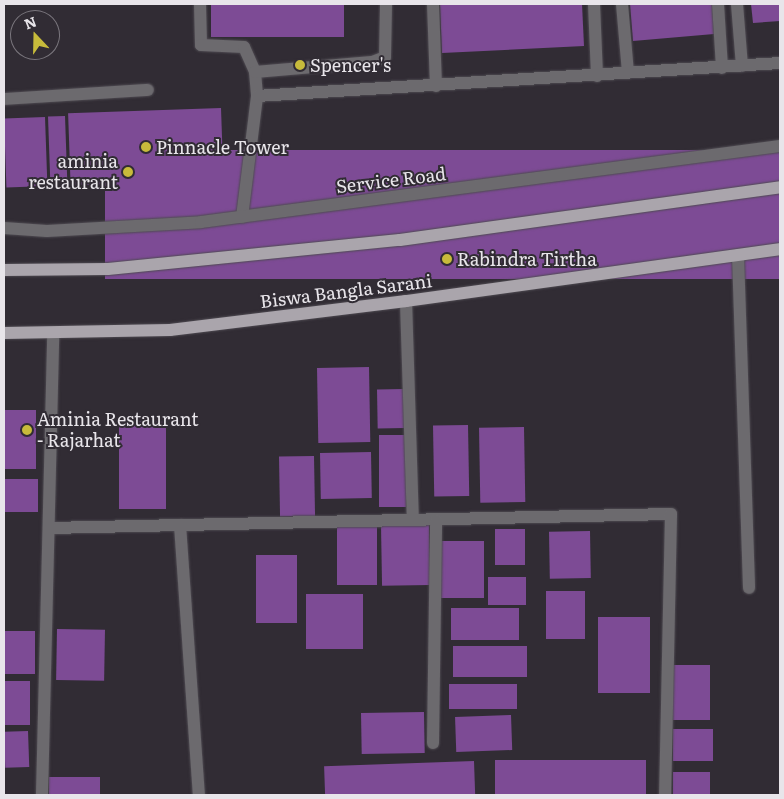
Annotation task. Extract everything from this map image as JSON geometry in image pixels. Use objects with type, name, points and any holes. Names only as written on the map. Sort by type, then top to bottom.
[{"type":"main road","points":[[4,270],[108,268],[400,240],[780,187]]},
{"type":"main road","name":"Biswa Bangla Sarani","points":[[4,333],[53,334],[170,330],[406,301],[780,249]]},
{"type":"street","points":[[200,4],[201,45],[244,47],[254,72],[258,96],[242,216]]},
{"type":"street","points":[[254,72],[372,62],[385,57],[386,4]]},
{"type":"street","points":[[432,4],[436,86]]},
{"type":"street","points":[[594,4],[597,76]]},
{"type":"street","points":[[622,4],[628,74]]},
{"type":"street","points":[[718,4],[722,68]]},
{"type":"street","points":[[737,4],[742,66]]},
{"type":"street","points":[[258,96],[780,63]]},
{"type":"street","points":[[4,99],[148,90]]},
{"type":"street","name":"Service Road","points":[[4,228],[47,231],[242,216],[780,146]]},
{"type":"street","points":[[738,255],[750,588]]},
{"type":"street","points":[[406,301],[413,520]]},
{"type":"street","points":[[42,795],[53,334]]},
{"type":"street","points":[[49,528],[671,514],[665,795]]},
{"type":"street","points":[[433,743],[436,520]]},
{"type":"street","points":[[180,525],[199,795]]},
{"type":"building","points":[[211,4],[344,4],[344,37],[211,37]]},
{"type":"building","points":[[440,4],[582,4],[584,46],[442,53]]},
{"type":"building","points":[[630,4],[712,4],[714,34],[633,41]]},
{"type":"building","points":[[751,4],[780,4],[780,21],[753,23]]},
{"type":"building","name":"Pinnacle Tower","points":[[221,108],[224,180],[71,185],[68,113]]},
{"type":"building","points":[[65,116],[67,181],[50,182],[48,117]]},
{"type":"building","points":[[45,117],[47,186],[6,187],[4,118]]},
{"type":"building","name":"Rabindra Tirtha","points":[[105,150],[780,150],[780,279],[105,279]]},
{"type":"building","points":[[369,367],[370,442],[318,443],[317,368]]},
{"type":"building","points":[[377,389],[404,389],[405,428],[378,428]]},
{"type":"building","points":[[4,410],[36,410],[36,469],[4,469]]},
{"type":"building","points":[[119,421],[166,421],[166,509],[119,509]]},
{"type":"building","points":[[468,425],[469,496],[434,497],[433,426]]},
{"type":"building","points":[[524,427],[525,502],[480,503],[479,428]]},
{"type":"building","points":[[379,435],[406,435],[406,507],[379,507]]},
{"type":"building","points":[[371,452],[372,498],[321,499],[320,453]]},
{"type":"building","points":[[314,456],[315,516],[280,517],[279,457]]},
{"type":"building","points":[[4,479],[38,479],[38,512],[4,512]]},
{"type":"building","points":[[337,525],[377,525],[377,585],[337,585]]},
{"type":"building","points":[[429,525],[430,585],[382,586],[381,526]]},
{"type":"building","points":[[495,529],[525,529],[525,565],[495,565]]},
{"type":"building","points":[[590,531],[591,578],[550,579],[549,532]]},
{"type":"building","points":[[440,541],[484,541],[484,598],[440,598]]},
{"type":"building","points":[[256,555],[297,555],[297,623],[256,623]]},
{"type":"building","points":[[488,577],[526,577],[526,605],[488,605]]},
{"type":"building","points":[[546,591],[585,591],[585,639],[546,639]]},
{"type":"building","points":[[306,594],[363,594],[363,649],[306,649]]},
{"type":"building","points":[[451,608],[519,608],[519,640],[451,640]]},
{"type":"building","points":[[598,617],[650,617],[650,693],[598,693]]},
{"type":"building","points":[[57,629],[105,630],[104,681],[56,680]]},
{"type":"building","points":[[4,631],[35,631],[35,674],[4,674]]},
{"type":"building","points":[[453,646],[527,646],[527,677],[453,677]]},
{"type":"building","points":[[673,665],[710,665],[710,720],[673,720]]},
{"type":"building","points":[[4,681],[30,681],[30,725],[4,725]]},
{"type":"building","points":[[449,684],[517,684],[517,709],[449,709]]},
{"type":"building","points":[[424,712],[425,753],[362,754],[361,713]]},
{"type":"building","points":[[511,715],[512,750],[456,752],[455,717]]},
{"type":"building","points":[[673,729],[713,729],[713,761],[673,761]]},
{"type":"building","points":[[28,731],[29,767],[5,768],[4,732]]},
{"type":"building","points":[[495,760],[646,760],[646,795],[495,795]]},
{"type":"building","points":[[474,761],[475,795],[325,795],[324,766]]},
{"type":"building","points":[[673,772],[710,772],[710,795],[673,795]]},
{"type":"building","points":[[49,777],[100,777],[100,795],[49,795]]},
{"type":"place","name":"Spencer's","points":[[300,65]]},
{"type":"place","name":"Pinnacle Tower","points":[[146,147]]},
{"type":"place","name":"aminia restaurant","points":[[128,172]]},
{"type":"place","name":"Rabindra Tirtha","points":[[447,259]]},
{"type":"place","name":"Aminia Restaurant - Rajarhat","points":[[27,430]]}]
